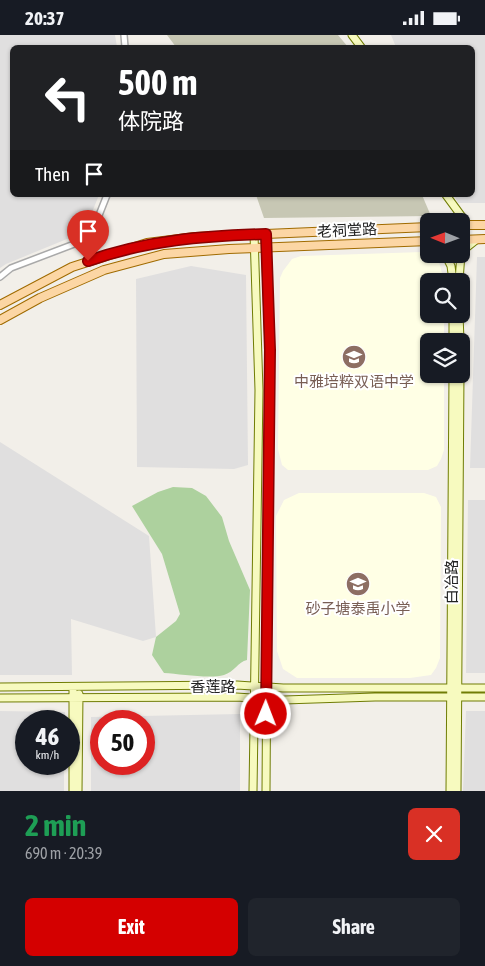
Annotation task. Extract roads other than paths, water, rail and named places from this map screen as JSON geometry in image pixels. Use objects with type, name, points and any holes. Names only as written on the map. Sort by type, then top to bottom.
[{"type":"main road","points":[[447,197],[457,213]]},
{"type":"main road","points":[[470,225],[485,225]]},
{"type":"main road","name":"老祠堂路","points":[[0,305],[72,267],[130,247],[178,239],[420,227]]},
{"type":"main road","points":[[253,791],[259,390],[254,234]]},
{"type":"main road","points":[[266,234],[270,350],[266,791]]},
{"type":"main road","points":[[470,247],[481,239]]},
{"type":"main road","name":"老祠堂路","points":[[0,320],[40,298],[71,284],[104,270],[139,259],[190,251],[420,241]]},
{"type":"main road","name":"白冶路","points":[[453,383],[454,697],[457,791]]},
{"type":"main road","name":"白冶路","points":[[454,687],[460,383]]},
{"type":"main road","name":"香莲路","points":[[0,687],[485,687]]},
{"type":"main road","points":[[76,687],[78,791]]},
{"type":"main road","name":"白冶路","points":[[450,791],[454,697]]},
{"type":"main road","name":"香莲路","points":[[0,698],[266,699],[485,697]]},
{"type":"main road","points":[[72,791],[76,698]]},
{"type":"street","points":[[0,277],[11,268],[90,238],[106,197]]},
{"type":"place","name":"中雅培粹双语中学","points":[[354,357]]},
{"type":"place","name":"砂子塘泰禹小学","points":[[358,584]]}]
